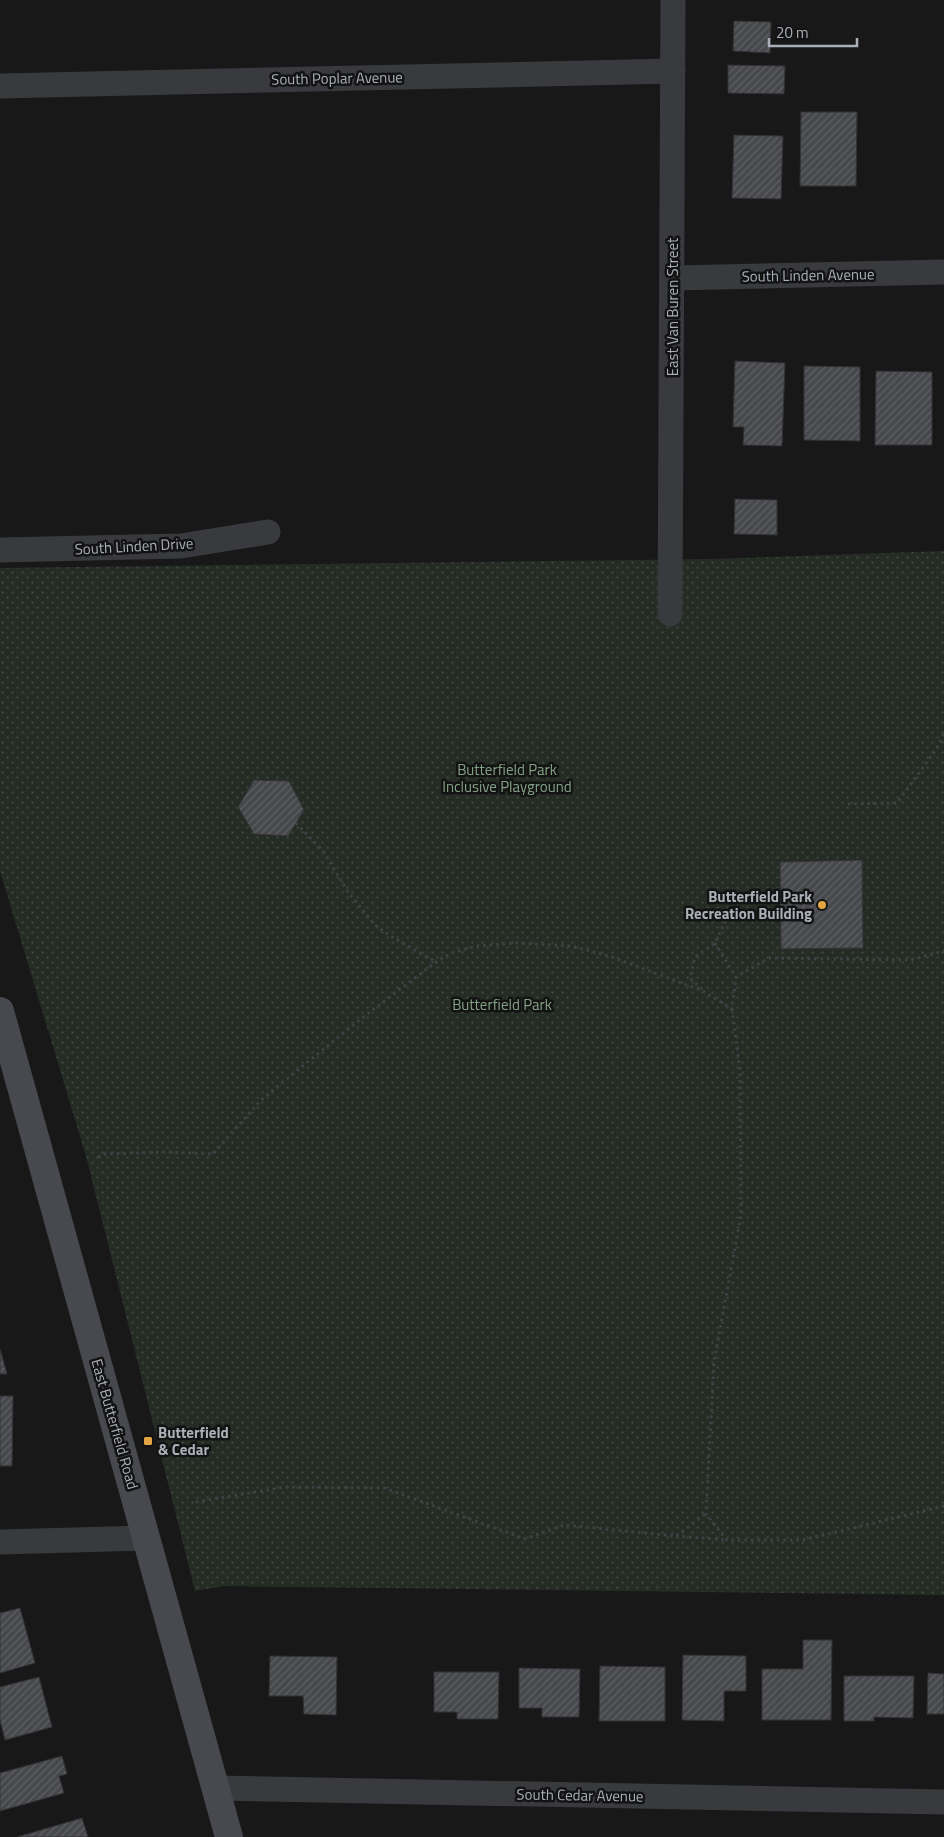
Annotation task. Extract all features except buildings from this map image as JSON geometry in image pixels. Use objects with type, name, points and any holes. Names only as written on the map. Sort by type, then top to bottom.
[{"type":"main road","name":"East Butterfield Road","points":[[0,1011],[230,1837]]},
{"type":"street","name":"East Van Buren Street","points":[[670,614],[673,0]]},
{"type":"street","name":"South Poplar Avenue","points":[[0,86],[673,70]]},
{"type":"street","name":"South Linden Avenue","points":[[672,278],[944,272]]},
{"type":"street","name":"South Linden Drive","points":[[0,550],[181,546],[268,532]]},
{"type":"street","points":[[0,1542],[146,1538]]},
{"type":"street","name":"South Cedar Avenue","points":[[216,1788],[944,1802]]},
{"type":"path","points":[[848,804],[897,803],[937,748],[944,733]]},
{"type":"path","points":[[296,824],[323,851],[348,892],[375,925],[436,962]]},
{"type":"path","points":[[703,991],[690,978],[695,957],[715,943],[724,924],[743,898]]},
{"type":"path","points":[[98,1157],[105,1154],[166,1152],[214,1154],[261,1100],[357,1022],[436,962],[451,953],[477,946],[518,943],[571,946],[612,957],[703,991],[732,1009]]},
{"type":"path","points":[[715,943],[736,977],[732,1009],[740,1070],[741,1215],[714,1362],[706,1514],[727,1540]]},
{"type":"path","points":[[736,977],[769,958],[910,960],[944,951]]},
{"type":"path","points":[[196,1502],[285,1487],[384,1488],[525,1539],[564,1525],[727,1540],[802,1540],[944,1506]]},
{"type":"path","points":[[676,1536],[706,1514]]},
{"type":"green space","name":"Butterfield Park","points":[[944,551],[944,1595],[224,1586],[195,1591],[86,1156],[0,871],[0,568],[711,559]]},
{"type":"place","name":"Butterfield Park Recreation Building","points":[[822,905]]},
{"type":"place","name":"Butterfield & Cedar","points":[[148,1441]]},
{"type":"park label","name":"Butterfield Park Inclusive Playground","points":[[507,778]]}]
